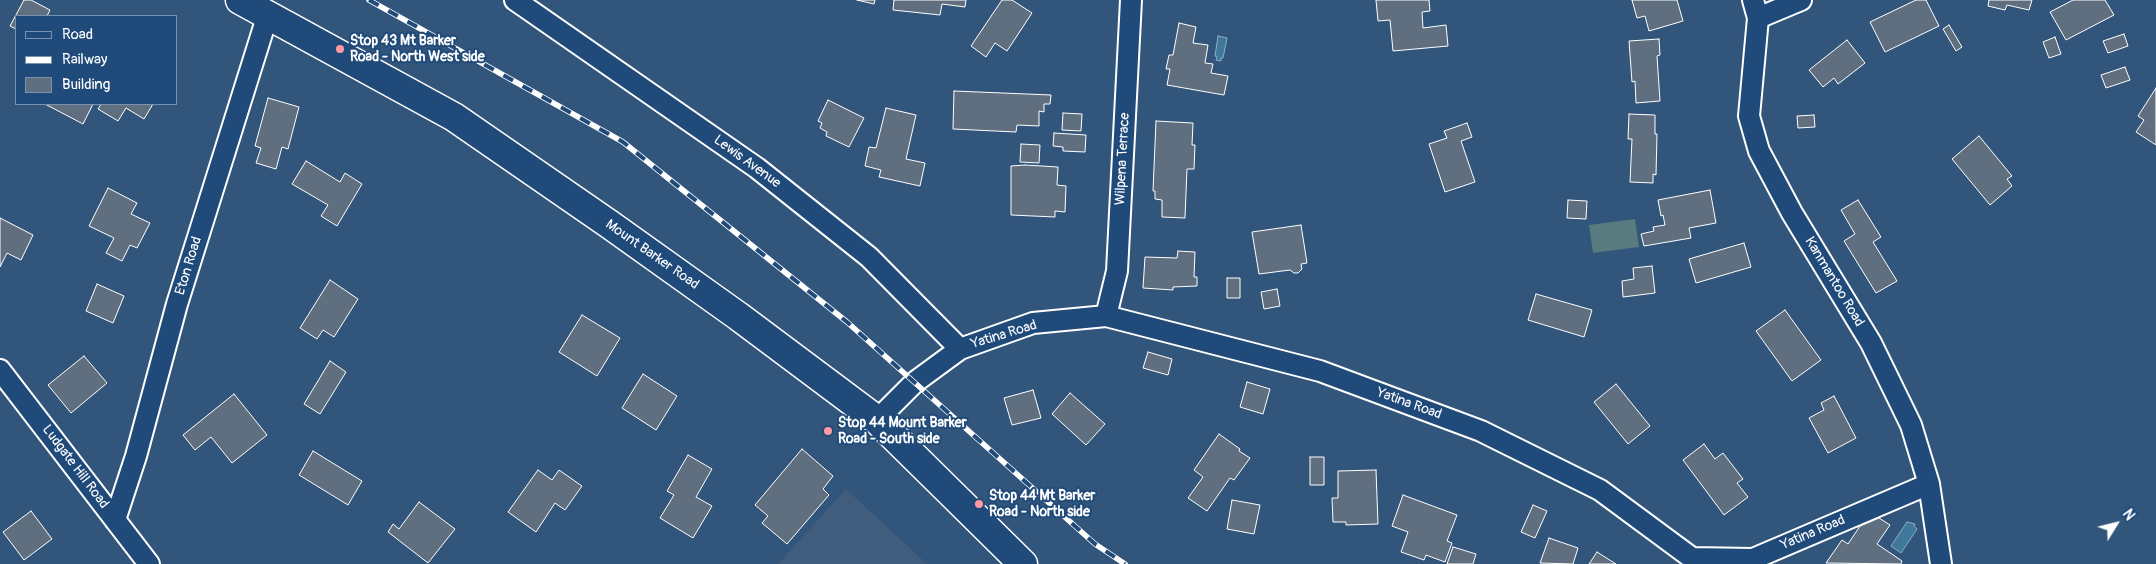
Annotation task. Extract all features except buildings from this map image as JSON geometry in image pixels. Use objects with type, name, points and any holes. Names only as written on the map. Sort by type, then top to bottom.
[{"type":"main road","name":"Mount Barker Road","points":[[240,0],[454,117],[714,299],[877,420],[1023,564]]},
{"type":"street","name":"Lewis Avenue","points":[[515,0],[758,168],[868,257],[960,349]]},
{"type":"street","name":"Wilpena Terrace","points":[[1106,316],[1117,271],[1131,0]]},
{"type":"street","points":[[1756,9],[1801,0]]},
{"type":"street","name":"Kanmantoo Road","points":[[1756,9],[1749,116],[1759,151],[1792,213],[1871,343],[1911,425],[1929,484],[1941,564]]},
{"type":"street","name":"Eton Road","points":[[115,520],[136,456],[177,304],[268,14]]},
{"type":"street","name":"Yatina Road","points":[[877,420],[916,382],[960,349],[1033,323],[1106,316],[1320,371],[1481,431],[1600,490],[1692,558],[1752,559],[1929,484]]},
{"type":"street","name":"Ludgate Hill Road","points":[[0,370],[149,564]]},
{"type":"shaded area","points":[[1218,36],[1227,38],[1221,61],[1216,60],[1217,57],[1215,56]]},
{"type":"shaded area","points":[[846,489],[927,564],[778,564]]},
{"type":"shaded area","points":[[1907,522],[1915,524],[1914,526],[1917,529],[1901,553],[1891,546]]},
{"type":"green space","points":[[1635,219],[1639,247],[1593,253],[1589,225]]},
{"type":"railway","points":[[369,0],[623,142],[847,322],[1095,544],[1125,564]]},
{"type":"place","name":"Stop 43 Mt Barker Road - North West side","points":[[340,49]]},
{"type":"place","name":"Stop 44 Mount Barker Road - South side","points":[[828,431]]},
{"type":"place","name":"Stop 44 Mt Barker Road - North side","points":[[979,504]]}]
